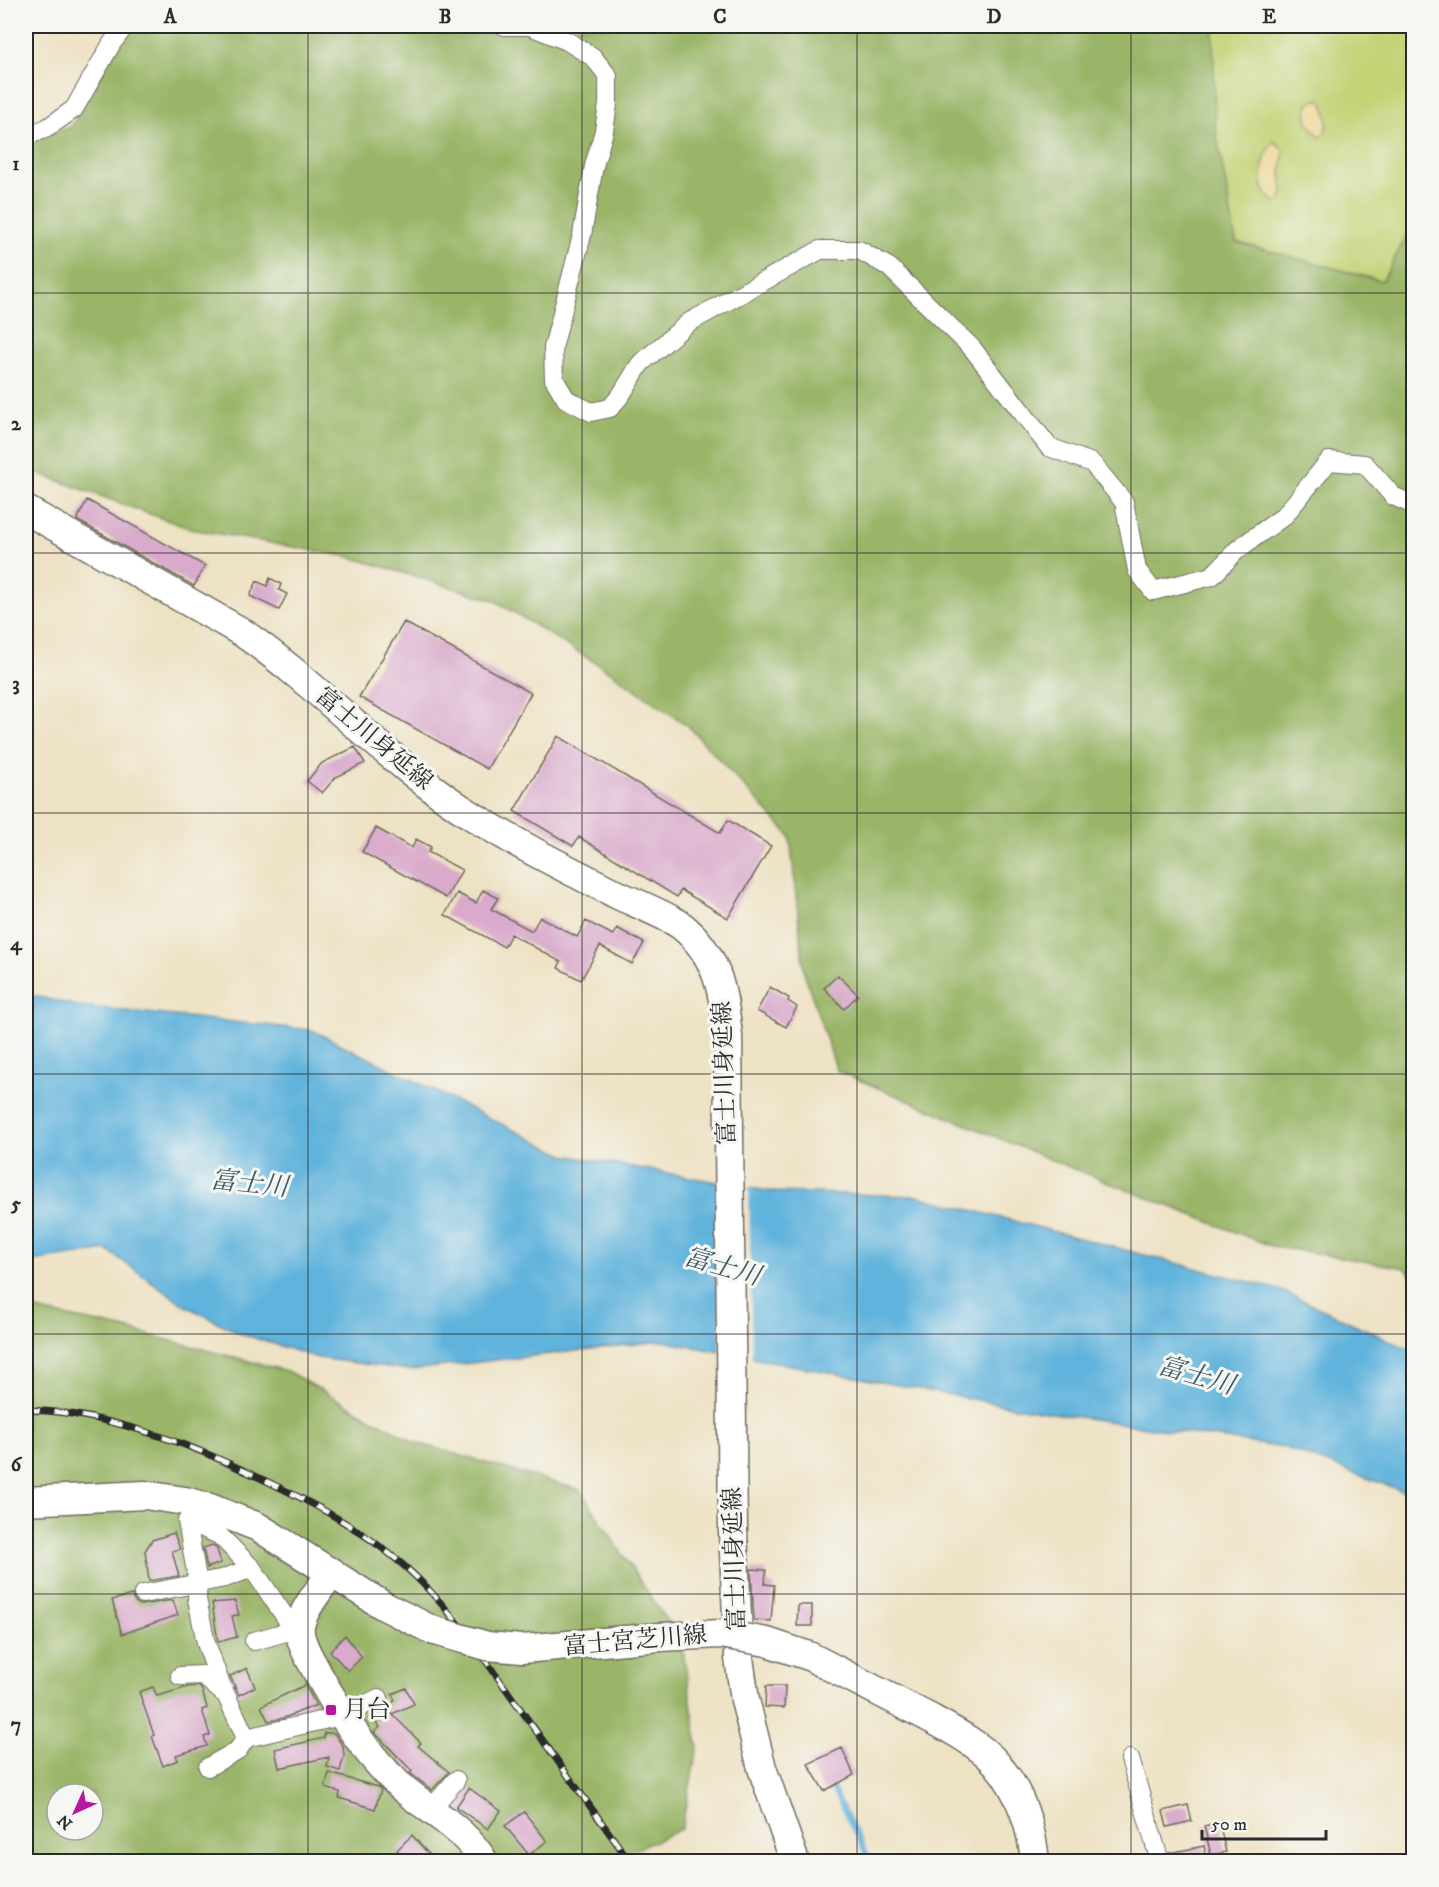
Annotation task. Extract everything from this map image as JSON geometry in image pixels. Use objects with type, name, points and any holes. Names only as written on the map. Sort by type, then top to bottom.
[{"type":"main road","name":"富士川身延線","points":[[26,510],[182,597],[271,652],[376,744],[429,786],[474,817],[559,865],[681,926],[700,945],[715,968],[725,999],[728,1036],[733,1532],[739,1658],[745,1700],[762,1768],[795,1862]]},
{"type":"main road","name":"富士宮芝川線","points":[[26,1501],[145,1495],[210,1508],[258,1527],[384,1606],[432,1630],[487,1646],[522,1649],[721,1634],[767,1642],[809,1656],[960,1734],[996,1763],[1020,1800],[1033,1838],[1035,1862]]},
{"type":"main road","points":[[332,1572],[309,1605],[300,1628],[305,1650],[341,1716],[377,1762],[400,1785],[465,1835],[484,1862]]},
{"type":"street","points":[[26,136],[47,128],[74,109],[112,43],[125,26]]},
{"type":"street","points":[[504,26],[530,26],[567,41],[594,57],[608,76],[608,104],[604,131],[594,166],[582,235],[553,348],[554,379],[566,399],[591,412],[610,408],[640,364],[688,323],[820,250],[859,250],[889,267],[972,348],[1049,447],[1092,463],[1124,502],[1137,570],[1153,591],[1212,576],[1238,549],[1284,516],[1329,461],[1365,464],[1393,496],[1413,505]]},
{"type":"street","points":[[246,1738],[206,1643],[197,1599],[198,1584],[187,1521],[219,1535],[252,1568],[288,1621],[300,1628]]},
{"type":"street","points":[[143,1594],[225,1578],[252,1568]]},
{"type":"street","points":[[255,1641],[300,1628]]},
{"type":"street","points":[[180,1676],[202,1675],[227,1696]]},
{"type":"street","points":[[208,1767],[238,1750],[246,1738],[341,1716],[379,1698]]},
{"type":"street","points":[[1130,1759],[1160,1862]]},
{"type":"street","points":[[431,1809],[456,1780]]},
{"type":"green space","points":[[123,26],[1213,26],[1215,125],[1236,242],[1382,281],[1413,225],[1413,1279],[1405,1268],[1271,1246],[1054,1161],[837,1071],[804,972],[790,836],[689,727],[609,671],[494,600],[350,557],[191,529],[26,469],[26,140],[71,127]]},
{"type":"green space","points":[[1117,26],[1413,26],[1413,294],[1236,242]]},
{"type":"green space","points":[[26,1308],[118,1327],[287,1371],[414,1442],[580,1490],[682,1644],[698,1747],[681,1829],[637,1849],[518,1862],[26,1862]]},
{"type":"sand","points":[[1320,99],[1325,108],[1327,124],[1320,137],[1310,126],[1307,114],[1308,103]]},
{"type":"sand","points":[[1274,141],[1284,151],[1281,172],[1283,191],[1281,199],[1275,203],[1266,193],[1262,181],[1265,157]]},
{"type":"water","name":"富士川","points":[[26,994],[78,1006],[312,1030],[564,1155],[774,1192],[917,1196],[1280,1290],[1413,1351],[1413,1495],[1285,1448],[1026,1409],[662,1341],[410,1370],[318,1358],[239,1333],[186,1306],[107,1250],[26,1262]]},
{"type":"pier","points":[[720,1179],[749,1184],[752,1361],[720,1355]]},
{"type":"building","points":[[87,500],[205,566],[194,586],[77,520]]},
{"type":"building","points":[[270,578],[281,584],[279,590],[287,594],[279,610],[250,596],[257,581],[267,586]]},
{"type":"building","points":[[404,622],[531,693],[487,769],[359,697]]},
{"type":"building","points":[[558,736],[720,833],[728,820],[771,846],[728,918],[681,890],[677,897],[579,837],[573,846],[514,811]]},
{"type":"building","points":[[355,747],[365,763],[336,777],[322,793],[307,781],[322,763]]},
{"type":"building","points":[[376,828],[412,848],[416,839],[431,847],[428,852],[462,870],[446,898],[362,852]]},
{"type":"building","points":[[483,890],[498,898],[491,909],[532,931],[540,917],[577,937],[586,921],[613,935],[617,928],[644,943],[632,964],[600,946],[581,980],[558,968],[561,962],[511,934],[504,947],[445,915],[457,893],[476,903]]},
{"type":"building","points":[[838,975],[858,995],[844,1009],[824,988]]},
{"type":"building","points":[[770,987],[789,998],[788,1001],[797,1007],[786,1027],[757,1011]]},
{"type":"building","points":[[174,1533],[180,1549],[172,1551],[179,1576],[149,1581],[145,1551],[152,1540]]},
{"type":"building","points":[[213,1545],[217,1549],[221,1563],[207,1568],[203,1548]]},
{"type":"building","points":[[751,1569],[766,1570],[765,1584],[774,1585],[771,1621],[754,1620]]},
{"type":"building","points":[[132,1595],[134,1601],[140,1605],[173,1600],[178,1615],[122,1634],[112,1600]]},
{"type":"building","points":[[235,1601],[239,1615],[232,1616],[237,1637],[218,1642],[212,1603]]},
{"type":"building","points":[[798,1605],[812,1605],[812,1626],[797,1626]]},
{"type":"building","points":[[345,1635],[362,1657],[348,1671],[330,1651]]},
{"type":"building","points":[[247,1668],[255,1687],[239,1695],[230,1676]]},
{"type":"building","points":[[305,1685],[316,1705],[284,1718],[268,1721],[261,1706]]},
{"type":"building","points":[[198,1686],[202,1690],[207,1708],[202,1710],[210,1735],[204,1737],[207,1746],[176,1755],[178,1760],[163,1766],[139,1692],[153,1687],[157,1696]]},
{"type":"building","points":[[766,1686],[785,1686],[784,1708],[765,1707]]},
{"type":"building","points":[[406,1688],[414,1704],[392,1714],[421,1743],[418,1746],[449,1772],[432,1790],[410,1773],[412,1771],[374,1732],[380,1727],[374,1721],[395,1700],[392,1694]]},
{"type":"building","points":[[324,1733],[334,1733],[343,1746],[344,1756],[340,1771],[327,1767],[329,1757],[279,1768],[275,1749],[324,1738]]},
{"type":"building","points":[[842,1748],[854,1775],[824,1791],[808,1764]]},
{"type":"building","points":[[329,1773],[378,1787],[381,1790],[375,1809],[339,1798],[340,1792],[325,1788]]},
{"type":"building","points":[[469,1788],[501,1811],[488,1829],[456,1807]]},
{"type":"building","points":[[1188,1805],[1192,1821],[1167,1827],[1163,1811]]},
{"type":"building","points":[[524,1812],[547,1841],[529,1855],[505,1826]]},
{"type":"building","points":[[1219,1822],[1226,1852],[1211,1855],[1204,1826]]},
{"type":"building","points":[[412,1835],[437,1862],[409,1862],[397,1850]]},
{"type":"building","points":[[1204,1846],[1207,1862],[1171,1862],[1169,1853]]},
{"type":"waterway","points":[[832,1788],[871,1862]]},
{"type":"railway","points":[[26,1410],[78,1415],[160,1436],[234,1466],[300,1498],[363,1534],[418,1578],[460,1627],[630,1862]]},
{"type":"place","name":"月台","points":[[331,1710]]}]
